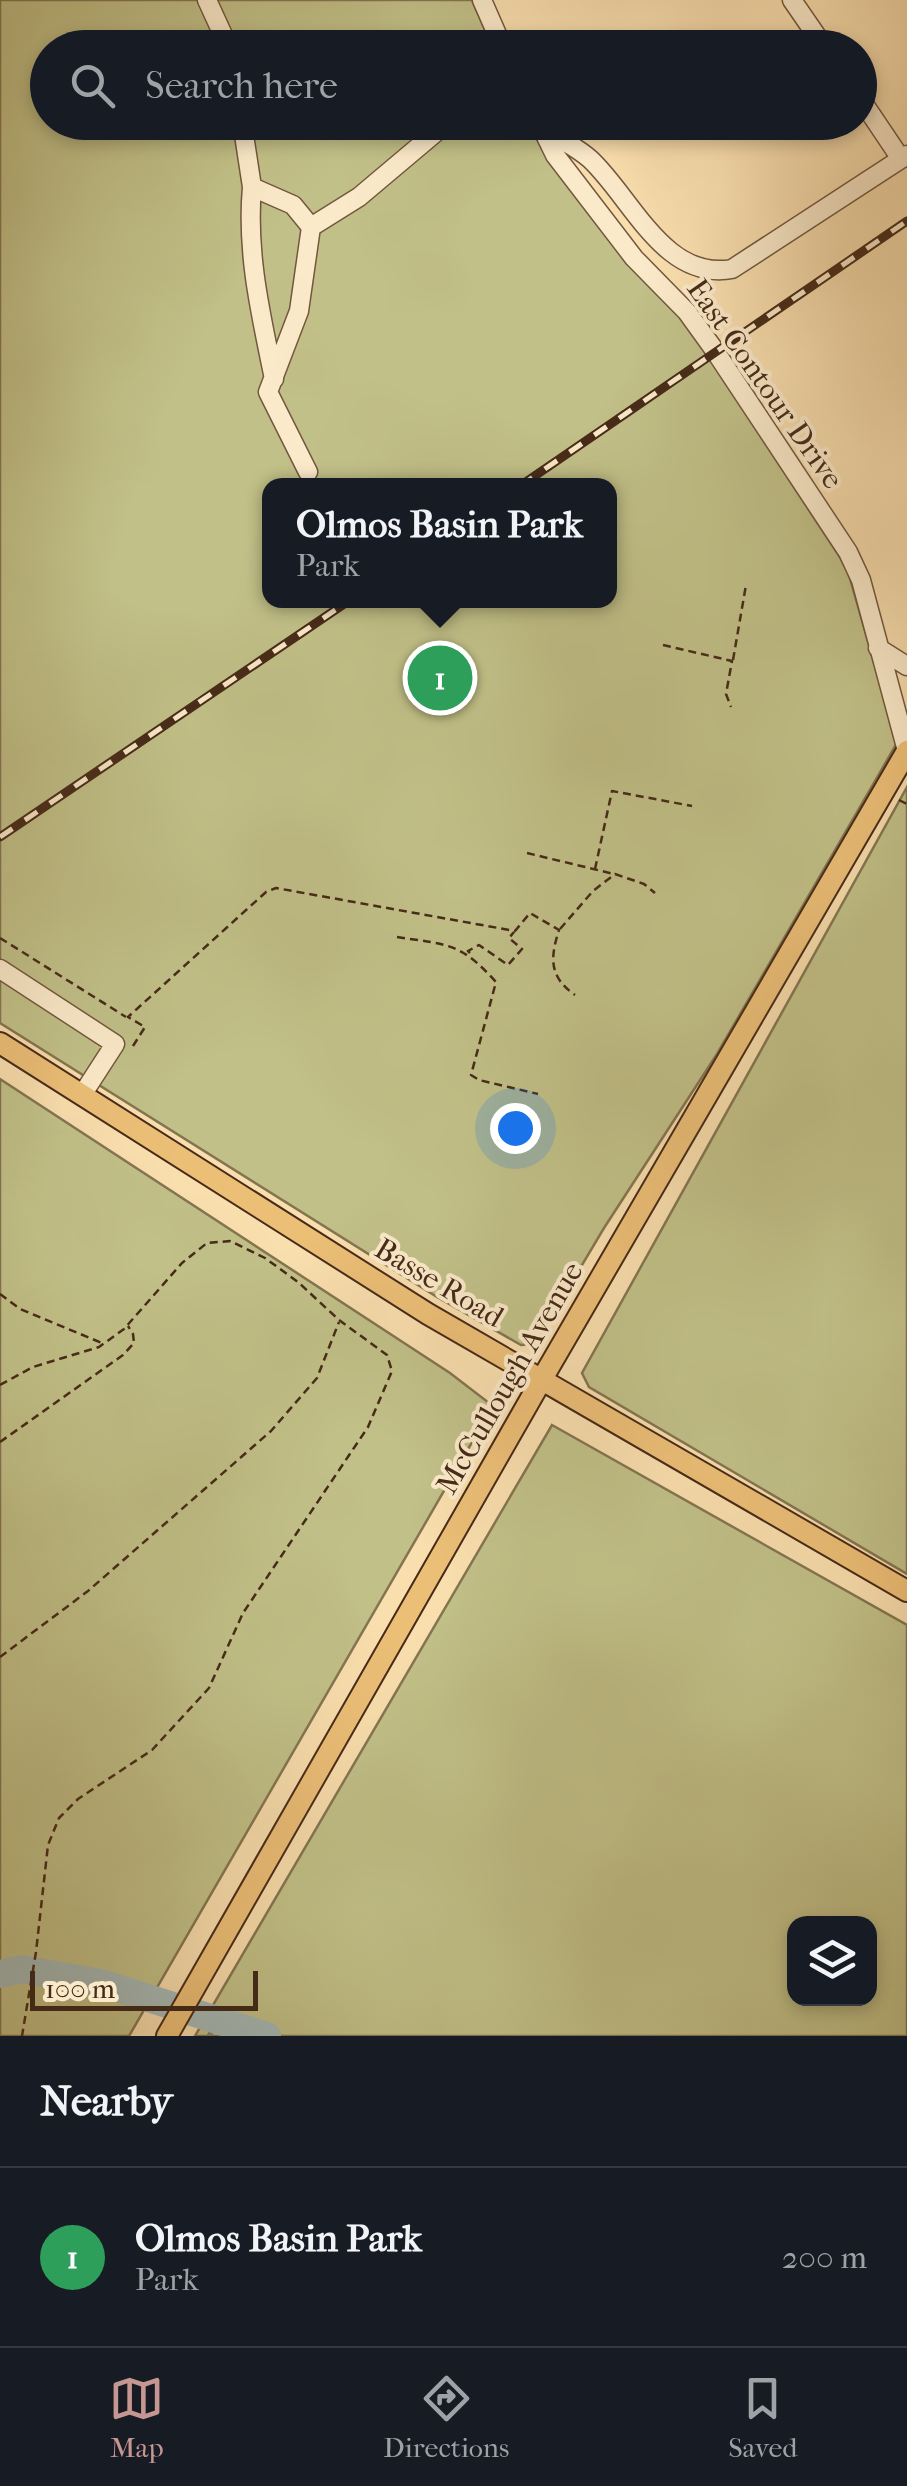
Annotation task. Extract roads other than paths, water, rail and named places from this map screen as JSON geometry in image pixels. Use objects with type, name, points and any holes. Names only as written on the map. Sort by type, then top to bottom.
[{"type":"main road","name":"McCullough Avenue","points":[[168,2036],[542,1379],[907,751]]},
{"type":"main road","name":"Basse Road","points":[[0,1043],[428,1314],[907,1591]]},
{"type":"street","points":[[207,0],[221,30]]},
{"type":"street","points":[[482,0],[496,30]]},
{"type":"street","points":[[792,0],[813,30]]},
{"type":"street","points":[[562,140],[589,158],[668,251],[690,266],[714,272],[732,268],[904,157],[877,121]]},
{"type":"street","points":[[245,140],[252,188],[249,228],[274,380]]},
{"type":"street","points":[[311,227],[359,197],[427,140]]},
{"type":"street","name":"East Contour Drive","points":[[548,140],[555,155],[634,258],[687,312],[848,552],[860,580],[907,751]]},
{"type":"street","points":[[252,188],[293,205],[311,227],[298,311],[268,392],[308,472]]},
{"type":"street","points":[[878,648],[907,666]]},
{"type":"street","points":[[0,970],[116,1044],[82,1096]]},
{"type":"waterway","points":[[0,1974],[22,1969],[101,1983],[267,2036]]},
{"type":"waterway","points":[[209,2036],[218,2020]]},
{"type":"railway","points":[[532,478],[907,221]]},
{"type":"railway","points":[[0,837],[338,608]]},
{"type":"place","name":"Olmos Basin Park","points":[[440,678]]}]
